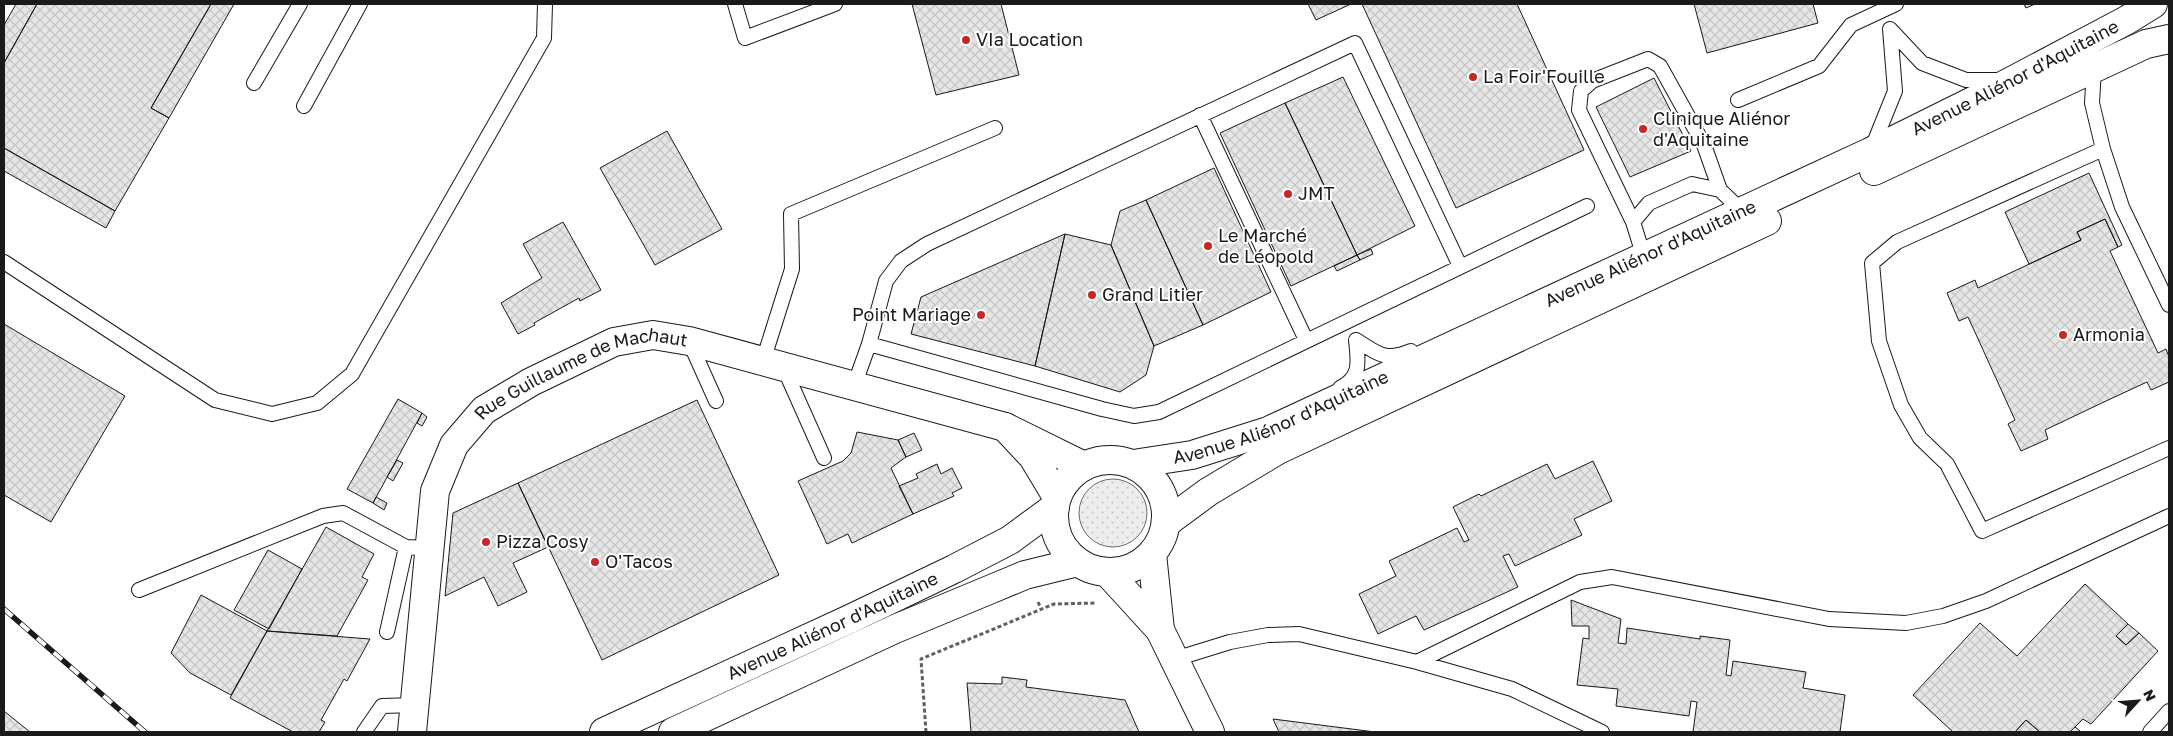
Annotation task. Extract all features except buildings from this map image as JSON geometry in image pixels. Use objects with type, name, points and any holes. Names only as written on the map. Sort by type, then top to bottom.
[{"type":"main road","name":"Avenue Aliénor d'Aquitaine","points":[[1133,464],[1192,455],[1268,431],[1870,152],[2014,80],[2127,20],[2153,4]]},
{"type":"main road","name":"Avenue Aliénor d'Aquitaine","points":[[1166,523],[1208,492],[1278,450],[2146,44],[2169,39]]},
{"type":"main road","name":"Rue Guillaume de Machaut","points":[[412,732],[415,705],[418,547],[435,490],[454,445],[484,410],[531,382],[614,342],[652,335],[689,341],[1005,427],[1084,466]]},
{"type":"main road","points":[[1005,427],[1033,457],[1056,502]]},
{"type":"main road","points":[[1100,460],[1116,460],[1133,464],[1148,474],[1159,488],[1166,505],[1166,523],[1162,540],[1152,554],[1140,565],[1124,571],[1107,572],[1093,570],[1078,562],[1067,552],[1058,538],[1054,523],[1056,502],[1063,484],[1072,474],[1084,466],[1100,460]]},
{"type":"main road","name":"Avenue Aliénor d'Aquitaine","points":[[604,732],[954,569],[1010,540],[1056,502]]},
{"type":"main road","points":[[1152,554],[1160,630]]},
{"type":"main road","name":"Avenue Aliénor d'Aquitaine","points":[[672,732],[895,629],[1025,575],[1078,562]]},
{"type":"main road","points":[[1107,572],[1160,630],[1210,732]]},
{"type":"lane","points":[[254,83],[300,4]]},
{"type":"lane","points":[[304,106],[360,4]]},
{"type":"lane","points":[[4,262],[215,400],[272,414],[317,403],[352,374],[544,38],[545,4]]},
{"type":"lane","points":[[735,4],[745,38],[835,4]]},
{"type":"lane","points":[[1738,100],[1819,66],[1851,25],[1896,4]]},
{"type":"lane","points":[[1870,152],[1894,91],[1890,29],[1922,64],[1966,80],[2014,80]]},
{"type":"lane","points":[[854,386],[869,344],[886,281],[901,261],[927,244],[1355,43],[1460,266]]},
{"type":"lane","points":[[1644,257],[1633,222],[1579,110],[1581,91],[1592,81],[1648,59],[1660,66],[1704,145],[1720,190],[1742,211]]},
{"type":"lane","points":[[2094,68],[2092,102],[2103,149],[2122,207],[2169,305]]},
{"type":"lane","points":[[1200,115],[1306,340]]},
{"type":"lane","points":[[824,458],[773,364],[792,269],[791,214],[995,128]]},
{"type":"lane","points":[[2103,149],[1897,242],[1872,263],[1879,341],[1901,405],[1920,438],[1948,464],[1982,531],[2169,448]]},
{"type":"lane","points":[[1633,222],[1649,203],[1692,184],[1720,190]]},
{"type":"lane","points":[[869,344],[1102,409],[1134,416],[1159,412],[1344,321],[1586,206]]},
{"type":"lane","points":[[1344,321],[1356,340],[1378,354],[1394,358],[1421,347],[1487,330]]},
{"type":"lane","points":[[1218,448],[1349,384],[1358,368],[1356,340]]},
{"type":"lane","points":[[689,341],[716,401]]},
{"type":"lane","points":[[139,590],[324,516],[343,513],[418,547],[387,632]]},
{"type":"lane","points":[[1417,662],[1580,582],[1612,577],[1829,620],[1906,623],[1943,616],[1986,601],[2169,516]]},
{"type":"lane","points":[[1175,659],[1230,642],[1268,635],[1299,634],[1417,662],[1512,689],[1595,731]]},
{"type":"lane","points":[[364,732],[382,706],[415,705]]},
{"type":"lane","points":[[2156,730],[2169,711]]},
{"type":"path","points":[[926,732],[920,659],[1054,604],[1101,603]]},
{"type":"shaded area","points":[[1113,479],[1126,482],[1137,489],[1144,500],[1147,513],[1144,526],[1137,537],[1126,544],[1113,547],[1100,544],[1089,537],[1082,526],[1079,513],[1082,500],[1089,489],[1100,482]]},
{"type":"railway","points":[[4,609],[145,732]]},
{"type":"place","name":"VIa Location","points":[[966,40]]},
{"type":"place","name":"La Foir'Fouille","points":[[1473,77]]},
{"type":"place","name":"Clinique Aliénor d'Aquitaine","points":[[1643,129]]},
{"type":"place","name":"JMT","points":[[1288,194]]},
{"type":"place","name":"Le Marché de Léopold","points":[[1208,246]]},
{"type":"place","name":"Grand Litier","points":[[1092,295]]},
{"type":"place","name":"Point Mariage","points":[[981,315]]},
{"type":"place","name":"Armonia","points":[[2063,335]]},
{"type":"place","name":"Pizza Cosy","points":[[486,542]]},
{"type":"place","name":"O'Tacos","points":[[595,562]]}]
